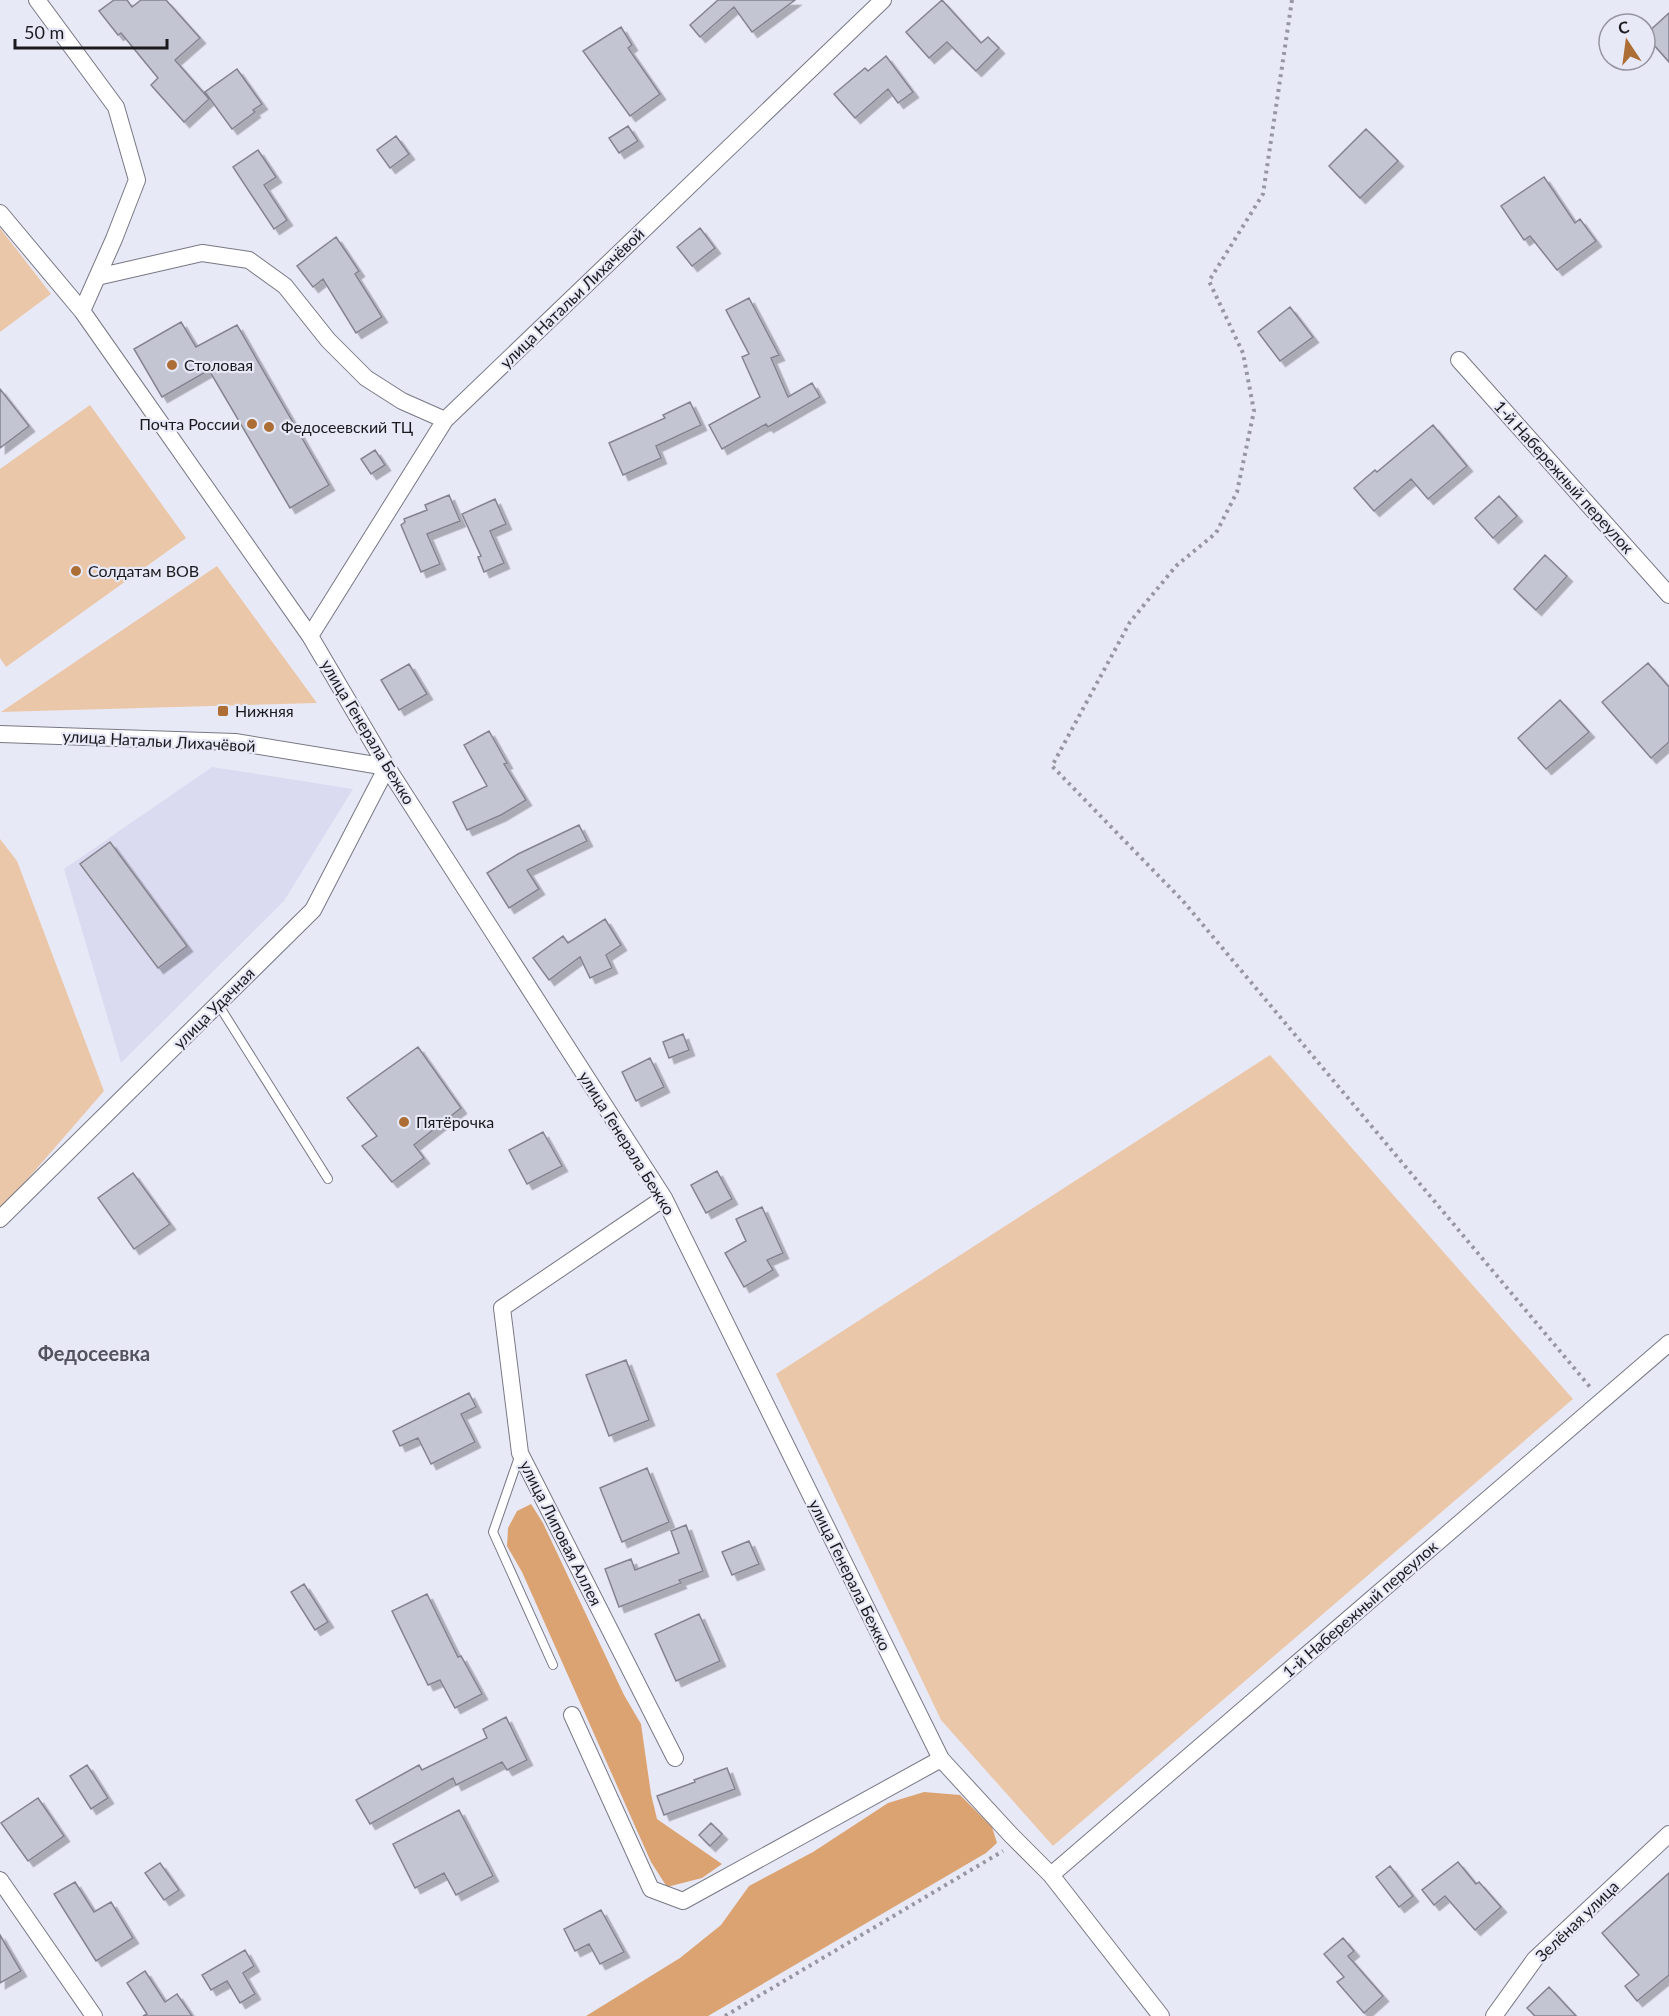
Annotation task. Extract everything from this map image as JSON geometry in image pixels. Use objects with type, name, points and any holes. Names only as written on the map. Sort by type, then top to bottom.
[{"type":"street","points":[[37,0],[116,107],[137,180],[82,311]]},
{"type":"street","name":"улица Натальи Лихачёвой","points":[[310,636],[445,420],[883,0]]},
{"type":"street","name":"улица Генерала Бежко","points":[[0,213],[82,311],[310,636],[387,767],[664,1198],[941,1759],[1011,1835],[1052,1875],[1161,2016]]},
{"type":"street","points":[[97,277],[202,253],[249,260],[285,286],[328,340],[366,378],[402,401],[445,420]]},
{"type":"street","name":"1-й Набережный переулок","points":[[1459,360],[1669,595]]},
{"type":"street","name":"улица Натальи Лихачёвой","points":[[0,734],[235,742],[387,767]]},
{"type":"street","name":"улица Удачная","points":[[0,1219],[313,910],[387,767]]},
{"type":"street","name":"улица Липовая Аллея","points":[[664,1198],[502,1308],[520,1453],[675,1758]]},
{"type":"street","name":"1-й Набережный переулок","points":[[1052,1875],[1669,1343]]},
{"type":"street","points":[[572,1716],[651,1889],[683,1902],[941,1759]]},
{"type":"street","name":"Зелёная улица","points":[[1494,2016],[1535,1959],[1669,1834]]},
{"type":"street","points":[[0,1880],[94,2016]]},
{"type":"lane","points":[[218,1004],[328,1179]]},
{"type":"lane","points":[[520,1453],[493,1532],[553,1665]]},
{"type":"path","points":[[1292,0],[1263,194],[1209,281],[1243,353],[1254,411],[1237,492],[1216,533],[1176,566],[1130,622],[1052,766],[1183,901],[1602,1402]]},
{"type":"path","points":[[725,2016],[1002,1851],[1011,1835]]},
{"type":"shaded area","points":[[0,228],[51,294],[0,332]]},
{"type":"shaded area","points":[[90,405],[186,538],[6,667],[0,658],[0,469]]},
{"type":"shaded area","points":[[217,566],[317,703],[1,712]]},
{"type":"shaded area","points":[[212,767],[353,789],[284,901],[121,1063],[64,869]]},
{"type":"shaded area","points":[[0,839],[17,861],[104,1091],[0,1211]]},
{"type":"shaded area","points":[[1270,1055],[1573,1399],[1053,1846],[941,1720],[776,1374]]},
{"type":"shaded area","points":[[531,1504],[543,1523],[624,1695],[641,1724],[657,1819],[722,1864],[702,1878],[667,1887],[651,1862],[522,1572],[507,1546],[508,1528],[517,1511]]},
{"type":"shaded area","points":[[924,1792],[960,1795],[992,1827],[997,1843],[986,1853],[708,2016],[586,2016],[680,1958],[721,1925],[749,1886],[813,1852],[888,1803]]},
{"type":"building","points":[[114,0],[127,0],[132,7],[141,0],[166,0],[200,38],[175,60],[209,99],[184,122],[151,85],[158,78],[121,33],[118,35],[99,11]]},
{"type":"building","points":[[718,0],[795,0],[752,32],[734,7],[700,37],[690,25]]},
{"type":"building","points":[[942,0],[981,43],[988,37],[999,48],[976,71],[947,42],[929,58],[906,32]]},
{"type":"building","points":[[1669,13],[1669,62],[1657,48],[1657,24]]},
{"type":"building","points":[[621,27],[632,45],[628,48],[660,94],[630,116],[583,51]]},
{"type":"building","points":[[886,56],[913,92],[898,103],[888,89],[855,118],[834,94],[865,68],[868,71]]},
{"type":"building","points":[[237,69],[262,104],[232,129],[205,92]]},
{"type":"building","points":[[628,126],[638,141],[619,153],[609,138]]},
{"type":"building","points":[[1366,129],[1398,161],[1360,198],[1329,166]]},
{"type":"building","points":[[396,136],[409,154],[390,168],[377,150]]},
{"type":"building","points":[[258,150],[276,177],[264,185],[287,220],[274,229],[233,167]]},
{"type":"building","points":[[1544,177],[1575,223],[1580,219],[1596,241],[1557,270],[1530,236],[1524,240],[1501,206]]},
{"type":"building","points":[[700,228],[715,248],[692,266],[677,247]]},
{"type":"building","points":[[336,237],[359,271],[355,274],[382,317],[356,333],[323,279],[313,287],[297,266]]},
{"type":"building","points":[[749,298],[779,355],[771,358],[788,397],[812,383],[820,397],[768,427],[766,424],[722,449],[709,425],[760,397],[742,357],[749,354],[726,310]]},
{"type":"building","points":[[1290,307],[1313,337],[1280,361],[1258,332]]},
{"type":"building","name":"Федосеевский ТЦ","points":[[181,322],[196,347],[237,325],[329,485],[290,508],[209,370],[162,397],[134,349]]},
{"type":"building","points":[[0,389],[29,426],[0,448]]},
{"type":"building","points":[[690,402],[701,425],[656,446],[661,458],[623,475],[609,443],[665,418],[663,415]]},
{"type":"building","points":[[1433,425],[1467,466],[1428,499],[1411,479],[1374,511],[1354,488],[1375,470],[1377,472]]},
{"type":"building","points":[[375,450],[385,465],[371,474],[361,459]]},
{"type":"building","points":[[449,495],[460,521],[427,534],[440,564],[421,572],[401,525],[405,522],[404,519],[427,510],[425,505]]},
{"type":"building","points":[[1499,496],[1517,516],[1493,538],[1475,518]]},
{"type":"building","points":[[495,499],[506,524],[490,531],[504,563],[484,572],[478,557],[481,556],[462,514]]},
{"type":"building","points":[[1545,555],[1567,576],[1536,610],[1514,589]]},
{"type":"building","points":[[1648,663],[1669,687],[1669,742],[1651,758],[1602,702]]},
{"type":"building","points":[[409,664],[427,694],[399,710],[381,680]]},
{"type":"building","points":[[1560,700],[1589,732],[1546,769],[1518,738]]},
{"type":"building","points":[[489,731],[507,763],[504,764],[526,800],[501,815],[467,830],[453,802],[487,786],[464,745]]},
{"type":"building","points":[[579,825],[587,841],[527,870],[539,889],[509,908],[487,873],[518,854]]},
{"type":"building","points":[[110,842],[187,946],[158,968],[80,864]]},
{"type":"building","points":[[605,919],[621,945],[606,955],[612,968],[590,978],[580,957],[549,980],[533,958],[563,936],[568,943]]},
{"type":"building","points":[[683,1034],[689,1050],[669,1058],[663,1042]]},
{"type":"building","name":"Пятёрочка","points":[[418,1047],[461,1108],[414,1145],[424,1158],[392,1182],[362,1146],[377,1136],[347,1098]]},
{"type":"building","points":[[650,1058],[664,1087],[636,1101],[622,1072]]},
{"type":"building","points":[[543,1132],[562,1166],[527,1184],[509,1150]]},
{"type":"building","points":[[717,1171],[732,1199],[706,1213],[691,1185]]},
{"type":"building","points":[[133,1173],[170,1224],[134,1249],[98,1198]]},
{"type":"building","points":[[762,1207],[783,1253],[767,1260],[773,1270],[744,1287],[725,1253],[746,1241],[736,1219]]},
{"type":"building","points":[[626,1360],[649,1420],[609,1436],[586,1375]]},
{"type":"building","points":[[469,1393],[476,1407],[461,1414],[475,1442],[431,1464],[418,1438],[400,1446],[393,1431]]},
{"type":"building","points":[[647,1468],[669,1522],[622,1542],[600,1488]]},
{"type":"building","points":[[686,1525],[703,1571],[679,1580],[681,1583],[619,1607],[605,1569],[631,1559],[635,1570],[679,1553],[671,1531]]},
{"type":"building","points":[[749,1541],[759,1564],[732,1575],[722,1552]]},
{"type":"building","points":[[304,1584],[328,1622],[315,1630],[291,1592]]},
{"type":"building","points":[[427,1594],[458,1657],[461,1656],[482,1694],[455,1708],[440,1680],[428,1685],[392,1611]]},
{"type":"building","points":[[699,1614],[720,1661],[676,1681],[655,1634]]},
{"type":"building","points":[[506,1717],[527,1760],[507,1770],[502,1762],[456,1785],[453,1778],[370,1824],[356,1800],[419,1765],[422,1770],[487,1738],[483,1729]]},
{"type":"building","points":[[87,1765],[108,1798],[91,1809],[70,1776]]},
{"type":"building","points":[[727,1768],[735,1789],[664,1815],[657,1796]]},
{"type":"building","points":[[38,1798],[64,1836],[28,1861],[1,1823]]},
{"type":"building","points":[[459,1810],[493,1876],[456,1895],[444,1873],[415,1888],[393,1844]]},
{"type":"building","points":[[711,1823],[722,1834],[710,1846],[699,1835]]},
{"type":"building","points":[[1458,1862],[1476,1884],[1479,1882],[1501,1907],[1475,1930],[1445,1896],[1434,1905],[1422,1890]]},
{"type":"building","points":[[160,1863],[179,1890],[164,1900],[145,1873]]},
{"type":"building","points":[[1390,1866],[1413,1896],[1399,1907],[1376,1877]]},
{"type":"building","points":[[1669,1873],[1669,1975],[1637,2001],[1625,1986],[1639,1975],[1602,1933]]},
{"type":"building","points":[[75,1882],[94,1912],[111,1902],[133,1938],[96,1961],[54,1894]]},
{"type":"building","points":[[601,1910],[624,1952],[600,1964],[589,1944],[575,1951],[564,1929]]},
{"type":"building","points":[[0,1935],[21,1971],[0,1983]]},
{"type":"building","points":[[1343,1938],[1354,1951],[1348,1956],[1383,1996],[1364,2013],[1337,1982],[1344,1977],[1324,1954]]},
{"type":"building","points":[[245,1950],[254,1966],[243,1973],[255,1994],[240,2003],[227,1981],[211,1990],[202,1975]]},
{"type":"building","points":[[145,1971],[165,2002],[177,1994],[192,2016],[143,2016],[147,2014],[127,1983]]},
{"type":"building","points":[[1549,1987],[1576,2016],[1535,2016],[1527,2008]]},
{"type":"place","name":"Столовая","points":[[172,365]]},
{"type":"place","name":"Почта России","points":[[252,424]]},
{"type":"place","name":"Федосеевский ТЦ","points":[[269,427]]},
{"type":"place","name":"Солдатам ВОВ","points":[[76,571]]},
{"type":"place","name":"Нижняя","points":[[223,711]]},
{"type":"place","name":"Пятёрочка","points":[[404,1122]]},
{"type":"district","name":"Федосеевка","points":[[94,1354]]}]
